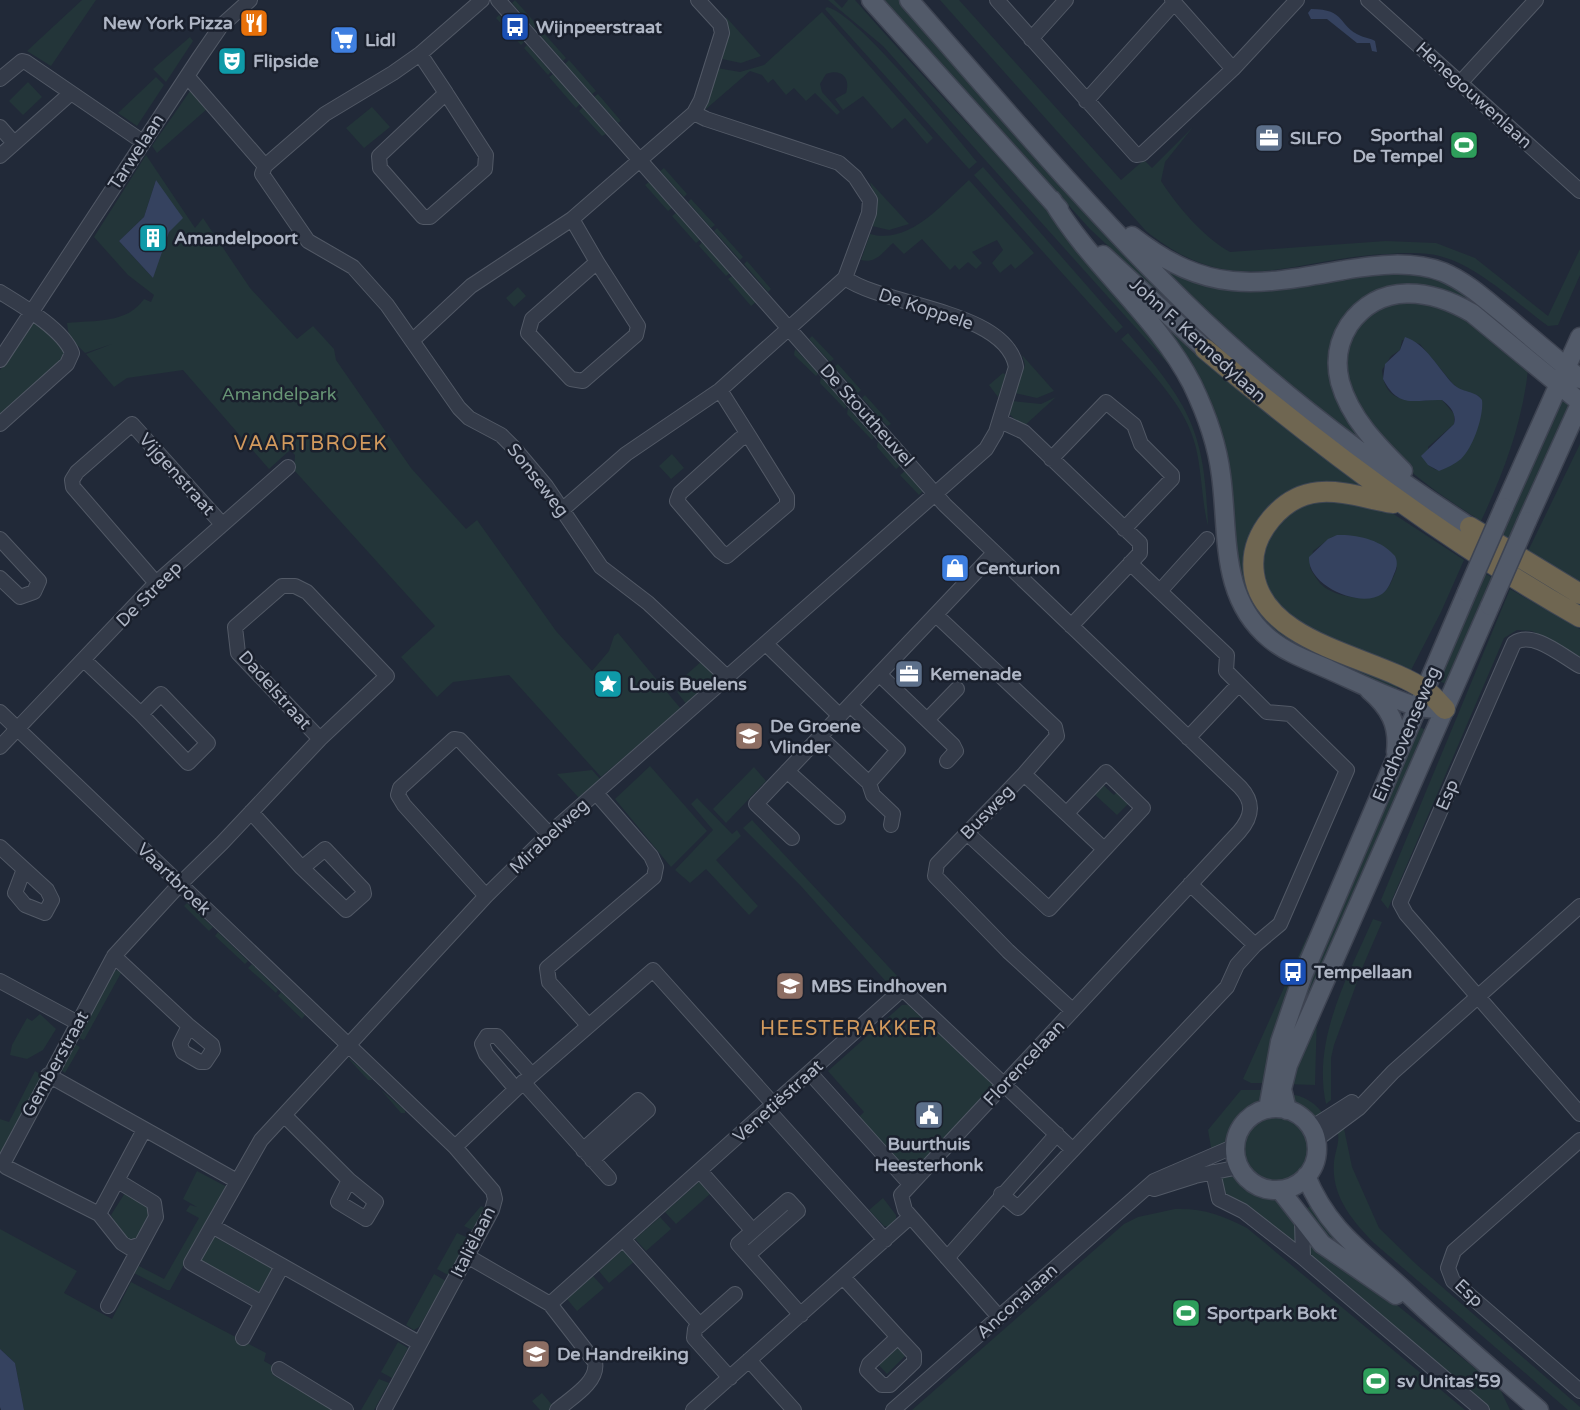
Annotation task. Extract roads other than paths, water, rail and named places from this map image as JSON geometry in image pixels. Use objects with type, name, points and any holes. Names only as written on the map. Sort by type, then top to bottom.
[{"type":"highway","name":"John F. Kennedylaan","points":[[1205,350],[1292,422],[1400,504],[1467,549],[1580,617]]},
{"type":"highway","points":[[1400,504],[1335,491],[1303,495],[1285,505],[1265,527],[1258,539],[1253,565],[1261,597],[1273,612],[1294,630],[1422,699],[1445,709]]},
{"type":"highway","name":"John F. Kennedylaan","points":[[1470,527],[1580,594]]},
{"type":"main road","name":"John F. Kennedylaan","points":[[871,0],[1104,255],[1205,350]]},
{"type":"main road","name":"John F. Kennedylaan","points":[[909,0],[1120,237],[1238,352],[1347,441],[1470,527]]},
{"type":"main road","points":[[1061,173],[1144,246],[1162,258],[1201,276],[1237,284],[1284,280],[1381,265],[1423,267],[1443,272],[1473,290],[1573,373],[1580,337]]},
{"type":"main road","points":[[1052,200],[1068,228],[1167,347],[1196,392],[1210,423],[1221,475],[1228,564],[1237,597],[1248,616],[1271,640],[1364,686],[1422,699]]},
{"type":"main road","points":[[1440,508],[1386,454],[1350,409],[1337,364],[1341,342],[1354,318],[1382,296],[1414,293],[1442,299],[1472,313],[1580,403]]},
{"type":"main road","name":"Eindhovenseweg","points":[[1268,1109],[1275,1063],[1290,1009],[1504,507],[1559,385],[1573,373]]},
{"type":"main road","name":"Eindhovenseweg","points":[[1287,1110],[1282,1089],[1288,1065],[1580,403]]},
{"type":"main road","points":[[1364,686],[1381,702],[1394,720],[1397,740],[1395,763]]},
{"type":"main road","points":[[1268,1109],[1287,1110],[1301,1116],[1313,1134],[1316,1159],[1306,1176],[1295,1186],[1280,1190],[1256,1185],[1239,1167],[1235,1146],[1238,1133],[1245,1121],[1256,1113],[1268,1109]]},
{"type":"main road","points":[[1306,1176],[1318,1202],[1336,1229],[1421,1309],[1539,1410]]},
{"type":"main road","points":[[1280,1190],[1302,1221],[1337,1257],[1421,1309]]},
{"type":"main road","points":[[1498,1374],[1515,1406]]},
{"type":"street","name":"Tarwelaan","points":[[0,360],[221,26],[249,0]]},
{"type":"street","points":[[264,170],[325,114],[420,54],[482,0]]},
{"type":"street","name":"De Stoutheuvel","points":[[498,0],[936,493],[994,553],[1246,794],[1251,812]]},
{"type":"street","points":[[413,340],[471,286],[572,219],[694,112],[708,81],[722,33],[720,24],[698,0]]},
{"type":"street","points":[[997,0],[1136,155],[1142,154],[1233,69],[1297,0]]},
{"type":"street","points":[[1031,39],[1066,0]]},
{"type":"street","name":"Henegouwenlaan","points":[[1368,0],[1580,191]]},
{"type":"street","points":[[1461,82],[1536,0]]},
{"type":"street","points":[[1086,101],[1173,2],[1233,69]]},
{"type":"street","points":[[420,54],[446,93],[486,155],[485,169],[430,217],[423,217],[380,168],[379,156],[446,93]]},
{"type":"street","points":[[0,80],[22,61],[143,142]]},
{"type":"street","name":"Sonseweg","points":[[187,76],[264,170],[308,241],[353,267],[413,340],[459,408],[469,418],[501,435],[546,486],[601,567],[648,603],[727,677]]},
{"type":"street","points":[[0,156],[71,93]]},
{"type":"street","points":[[562,510],[626,454],[720,390],[845,278],[869,213],[870,200],[855,177],[839,163],[706,119],[694,112]]},
{"type":"street","points":[[0,127],[14,142]]},
{"type":"street","points":[[572,219],[638,326],[636,335],[583,381],[572,379],[528,333],[532,319],[597,262]]},
{"type":"street","name":"De Koppele","points":[[845,278],[866,289],[968,321],[993,334],[1009,352],[1016,367],[1000,421],[990,444],[936,493]]},
{"type":"street","points":[[0,292],[32,312],[68,344],[72,357],[0,424]]},
{"type":"street","points":[[720,390],[749,436],[787,497],[787,505],[728,556],[720,551],[677,501],[680,493],[749,436]]},
{"type":"street","points":[[1052,459],[1106,402],[1134,425],[1141,444],[1172,475],[1172,479],[1124,529]]},
{"type":"street","points":[[1000,421],[1018,428],[1141,548],[1130,563],[1071,626]]},
{"type":"street","name":"Vijgenstraat","points":[[156,583],[73,487],[72,480],[77,472],[132,424],[222,524]]},
{"type":"street","name":"De Streep","points":[[0,747],[156,583],[288,467]]},
{"type":"street","name":"Mirabelweg","points":[[262,1303],[191,1263],[261,1140],[486,896],[549,834],[936,493]]},
{"type":"street","points":[[0,539],[39,581],[33,592],[20,597],[0,578]]},
{"type":"street","points":[[1160,591],[1207,539]]},
{"type":"street","points":[[792,838],[756,804],[994,553]]},
{"type":"street","points":[[1001,1194],[1018,1208],[1227,987],[1237,965],[1280,924],[1347,770],[1290,714],[1269,713],[1226,670],[1227,654],[1130,563]]},
{"type":"street","name":"Dadelstraat","points":[[320,739],[238,653],[235,627],[282,586],[295,586],[307,592],[387,676]]},
{"type":"street","name":"Busweg","points":[[936,615],[1055,727],[1055,740],[937,864],[935,876],[1001,944],[1072,1010]]},
{"type":"street","name":"Esp","points":[[1580,666],[1532,639],[1520,640],[1514,644],[1400,903],[1401,908],[1477,998],[1580,1114]]},
{"type":"street","points":[[766,644],[840,716]]},
{"type":"street","points":[[84,660],[188,763],[208,743],[161,694],[141,714]]},
{"type":"street","points":[[880,675],[953,745],[956,751],[948,761]]},
{"type":"street","name":"Gemberstraat","points":[[141,1244],[130,1248],[122,1243],[99,1214],[6,1167],[6,1154],[114,956],[320,739],[387,676]]},
{"type":"street","points":[[1188,738],[1239,684]]},
{"type":"street","points":[[927,720],[957,689]]},
{"type":"street","points":[[850,705],[898,750],[869,783]]},
{"type":"street","name":"Vaartbroek","points":[[0,712],[349,1045]]},
{"type":"street","points":[[820,737],[869,783],[873,795],[893,814],[891,825]]},
{"type":"street","points":[[486,896],[404,805],[398,795],[400,788],[454,739],[460,740],[549,834]]},
{"type":"street","points":[[787,771],[838,817]]},
{"type":"street","points":[[967,833],[1048,909],[1143,808],[1106,772],[1067,813]]},
{"type":"street","points":[[1024,774],[1104,849]]},
{"type":"street","points":[[588,1025],[549,982],[547,968],[654,877],[657,867],[651,856],[596,793]]},
{"type":"street","points":[[251,812],[302,868],[346,910],[364,894],[363,889],[325,849],[302,868]]},
{"type":"street","name":"Florencelaan","points":[[910,1184],[1239,832],[1251,812]]},
{"type":"street","points":[[0,847],[24,869]]},
{"type":"street","points":[[1191,884],[1256,945]]},
{"type":"street","points":[[1313,1134],[1359,1108],[1394,1072],[1580,906]]},
{"type":"street","points":[[114,956],[189,1026]]},
{"type":"street","points":[[455,1147],[588,1025],[654,970],[885,1240]]},
{"type":"street","points":[[0,981],[78,1023]]},
{"type":"street","name":"Venetiëstraat","points":[[550,1304],[898,993],[905,991],[1004,1085]]},
{"type":"street","name":"Italiëlaan","points":[[349,1045],[455,1147],[490,1187],[495,1200],[492,1210],[384,1410]]},
{"type":"street","points":[[810,1073],[910,1184],[901,1195],[900,1201],[910,1217],[999,1317]]},
{"type":"street","points":[[48,1076],[237,1181]]},
{"type":"street","points":[[524,1082],[609,1179]]},
{"type":"street","points":[[1004,1085],[1073,1150]]},
{"type":"street","points":[[284,1115],[349,1180]]},
{"type":"street","points":[[99,1214],[144,1130]]},
{"type":"street","points":[[947,1258],[1056,1134]]},
{"type":"street","name":"Esp","points":[[1580,1140],[1454,1251],[1448,1268],[1453,1281],[1580,1391]]},
{"type":"street","name":"Anconalaan","points":[[893,1410],[1140,1192],[1162,1176],[1235,1146]]},
{"type":"street","name":"Anconalaan","points":[[1140,1192],[1239,1167]]},
{"type":"street","points":[[700,1171],[753,1231]]},
{"type":"street","points":[[1213,1172],[1219,1199],[1243,1211],[1303,1258],[1482,1410]]},
{"type":"street","points":[[108,1306],[156,1217],[154,1203],[118,1181]]},
{"type":"street","points":[[748,1255],[798,1211],[788,1200],[738,1244],[801,1315]]},
{"type":"street","points":[[693,1410],[910,1217]]},
{"type":"street","points":[[1302,1221],[1303,1258]]},
{"type":"street","points":[[212,1226],[419,1343]]},
{"type":"street","points":[[624,1239],[700,1325]]},
{"type":"street","points":[[467,1256],[550,1304],[595,1362],[596,1370],[592,1379],[557,1410]]},
{"type":"street","points":[[243,1338],[282,1266]]},
{"type":"street","points":[[843,1277],[898,1337]]},
{"type":"street","points":[[730,1378],[694,1338],[695,1329],[735,1294]]},
{"type":"street","points":[[749,1360],[794,1410]]},
{"type":"street","points":[[279,1369],[346,1410]]},
{"type":"water","points":[[1311,9],[1336,15],[1353,32],[1375,41],[1377,52],[1372,51],[1370,43],[1357,43],[1327,19],[1311,19],[1308,13]]},
{"type":"water","points":[[156,180],[183,218],[169,232],[153,278],[119,241],[144,217]]},
{"type":"water","points":[[1405,337],[1419,345],[1453,384],[1482,400],[1479,423],[1470,447],[1459,461],[1439,471],[1428,465],[1421,456],[1454,424],[1455,417],[1452,410],[1442,400],[1408,401],[1402,399],[1389,389],[1383,379],[1385,364],[1400,350]]},
{"type":"water","points":[[1337,535],[1369,539],[1390,550],[1395,556],[1396,570],[1382,594],[1373,598],[1349,597],[1337,592],[1317,577],[1311,568],[1309,557],[1328,539]]},
{"type":"water","points":[[0,1349],[15,1363],[24,1410],[1,1410]]},
{"type":"place","name":"New York Pizza","points":[[254,23]]},
{"type":"place","name":"Wijnpeerstraat","points":[[515,27]]},
{"type":"place","name":"Lidl","points":[[344,40]]},
{"type":"place","name":"Flipside","points":[[232,61]]},
{"type":"place","name":"SILFO","points":[[1269,138]]},
{"type":"place","name":"Sporthal De Tempel","points":[[1464,145]]},
{"type":"place","name":"Amandelpoort","points":[[153,238]]},
{"type":"place","name":"Centurion","points":[[955,568]]},
{"type":"place","name":"Kemenade","points":[[909,674]]},
{"type":"place","name":"Louis Buelens","points":[[608,684]]},
{"type":"place","name":"De Groene Vlinder","points":[[749,736]]},
{"type":"place","name":"Tempellaan","points":[[1293,972]]},
{"type":"place","name":"MBS Eindhoven","points":[[790,986]]},
{"type":"place","name":"Buurthuis Heesterhonk","points":[[929,1115]]},
{"type":"place","name":"Sportpark Bokt","points":[[1186,1313]]},
{"type":"place","name":"De Handreiking","points":[[536,1354]]},
{"type":"place","name":"sv Unitas'59","points":[[1376,1381]]},
{"type":"district","name":"VAARTBROEK","points":[[311,443]]},
{"type":"district","name":"HEESTERAKKER","points":[[849,1028]]},
{"type":"park label","name":"Amandelpark","points":[[279,394]]}]
